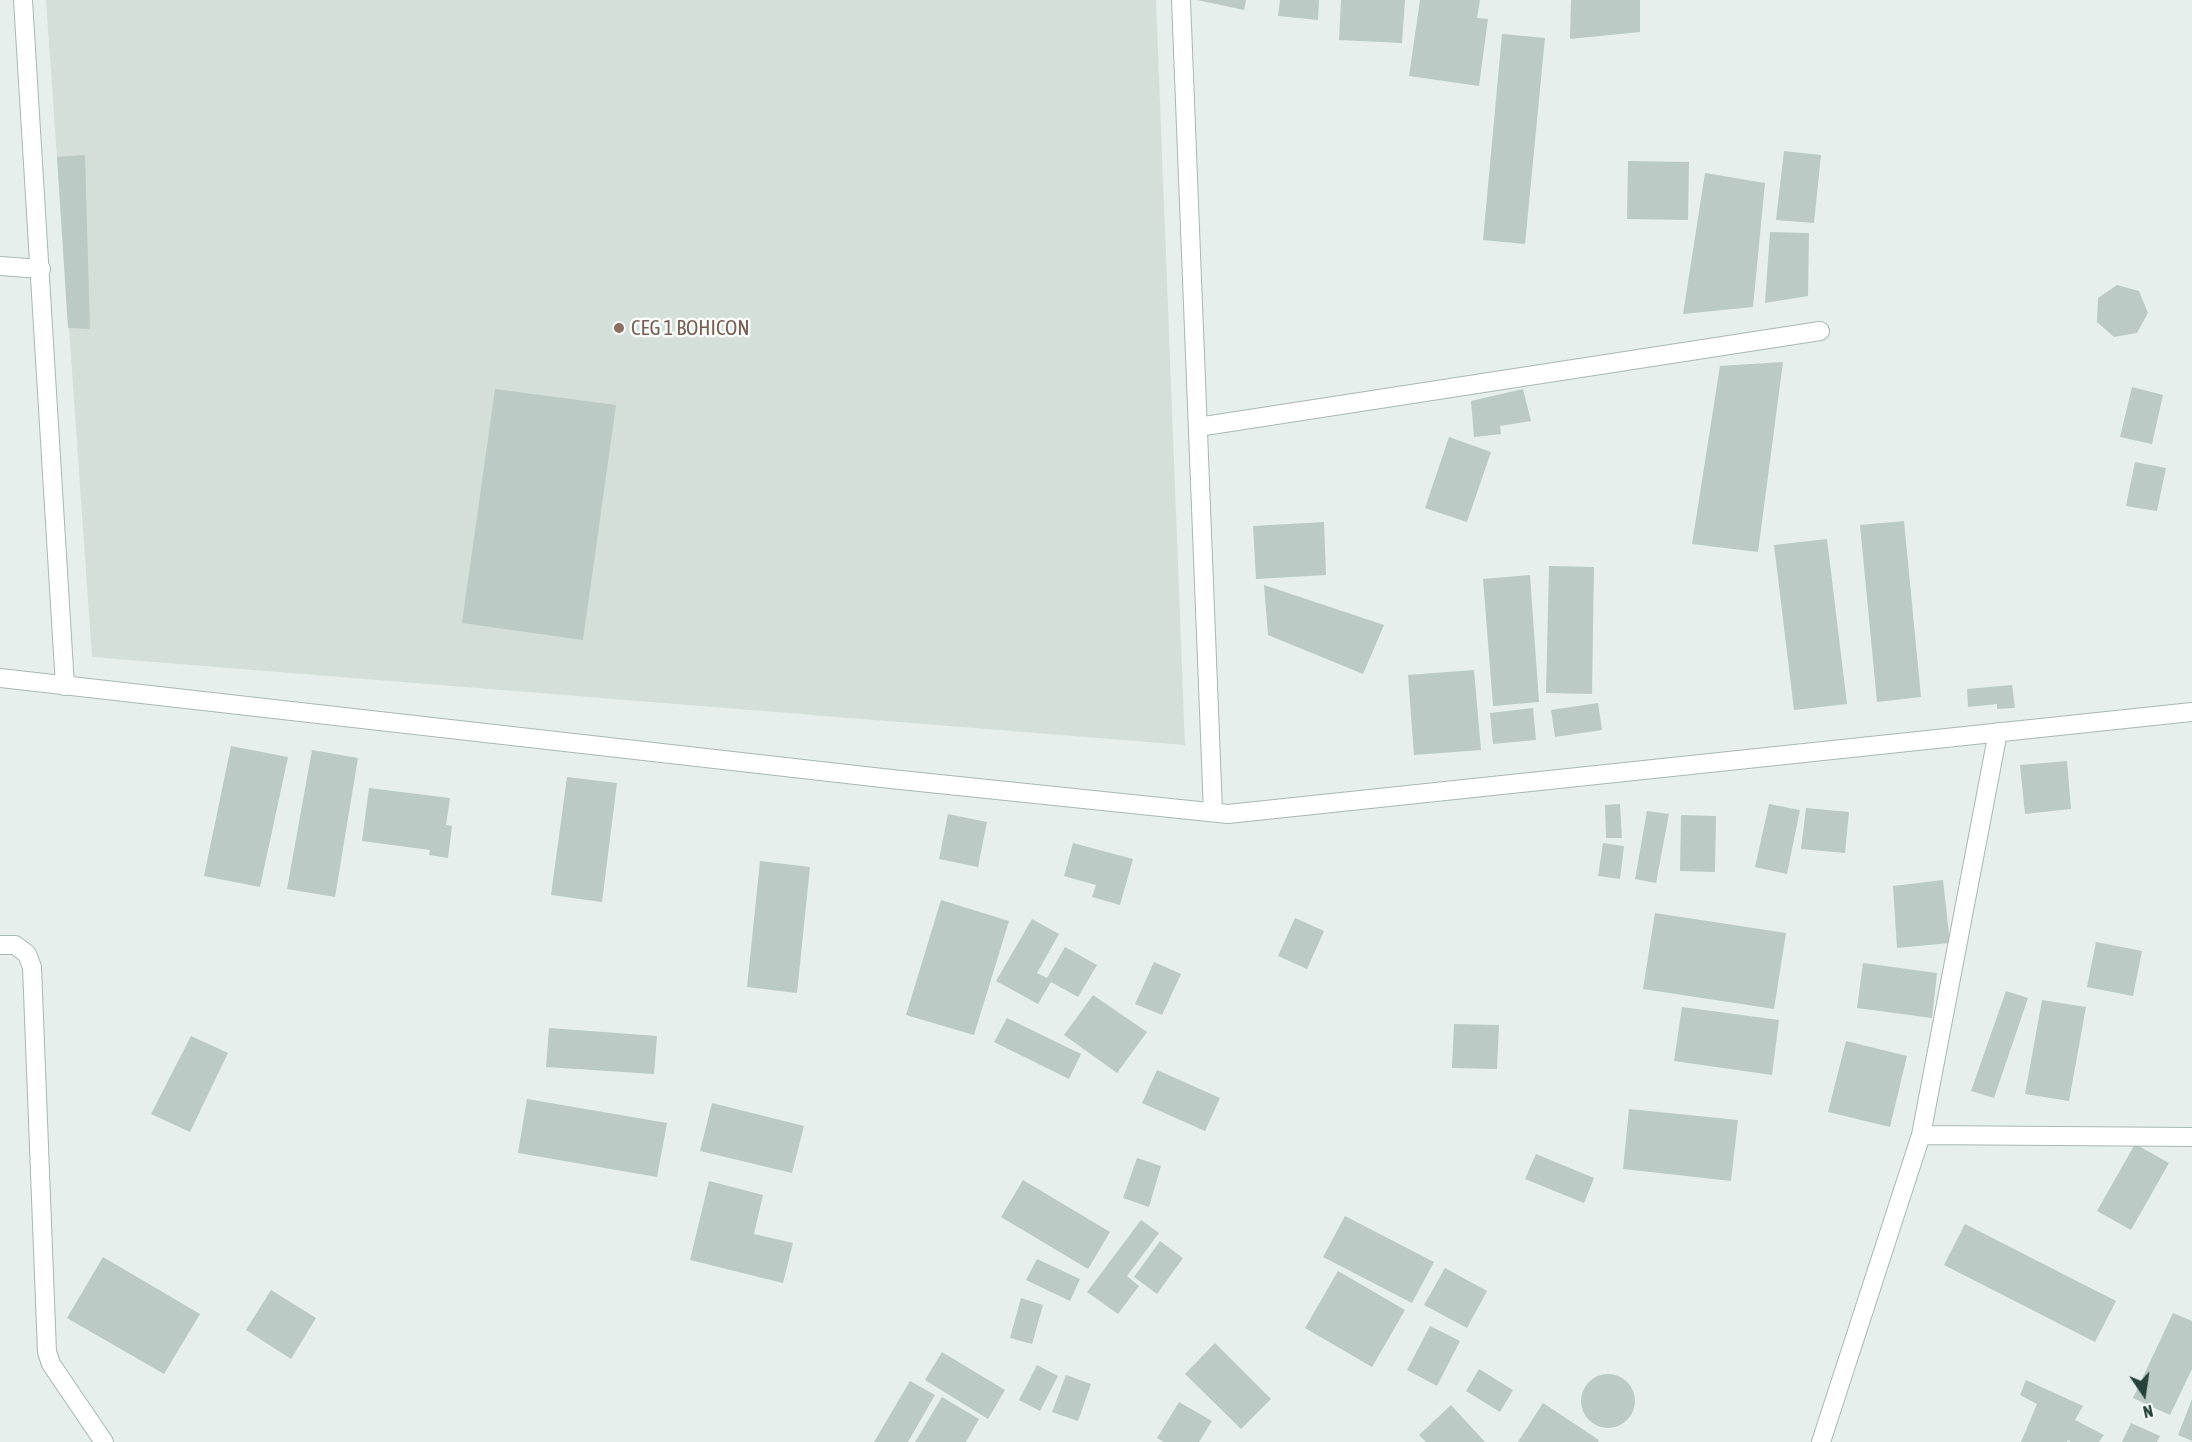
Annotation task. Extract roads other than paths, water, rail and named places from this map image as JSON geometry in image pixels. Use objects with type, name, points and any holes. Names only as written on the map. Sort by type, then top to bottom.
[{"type":"street","points":[[23,0],[65,686]]},
{"type":"street","points":[[1181,0],[1213,812]]},
{"type":"street","points":[[0,266],[41,269]]},
{"type":"street","points":[[1198,427],[1820,331]]},
{"type":"street","points":[[0,678],[891,779],[1228,814],[2192,712]]},
{"type":"street","points":[[1821,1442],[1921,1135],[1998,732]]},
{"type":"street","points":[[0,945],[15,945],[27,954],[32,967],[47,1352],[51,1365],[104,1442]]},
{"type":"street","points":[[1921,1135],[2192,1137]]},
{"type":"place","name":"CEG 1 BOHICON","points":[[619,328]]}]
